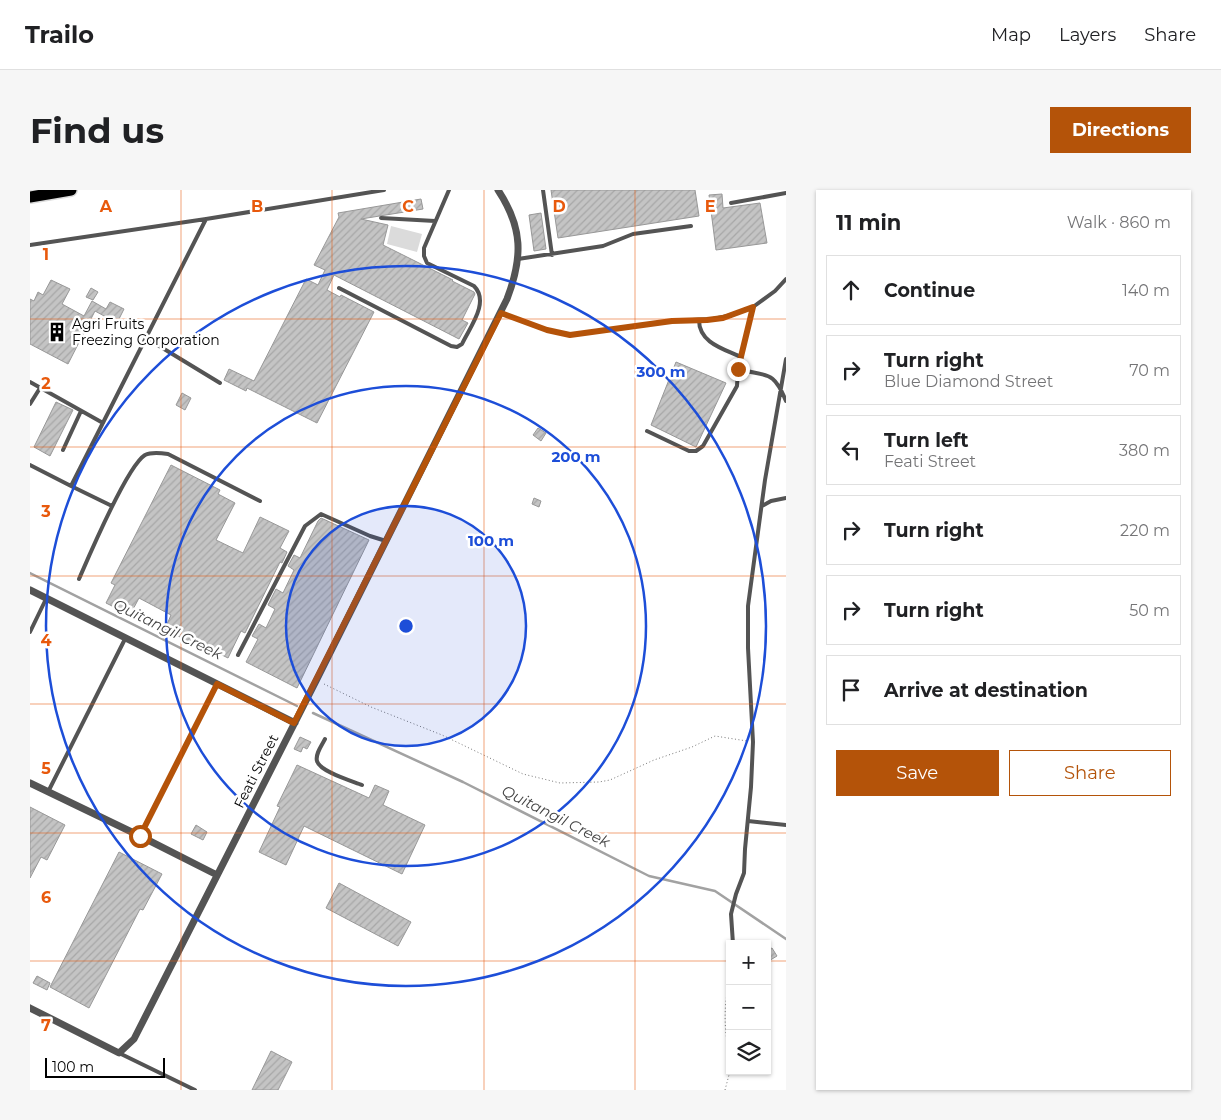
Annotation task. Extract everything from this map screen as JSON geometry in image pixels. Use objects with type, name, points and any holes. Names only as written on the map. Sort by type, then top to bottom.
[{"type":"main road","points":[[30,197],[71,190]]},
{"type":"street","name":"Feati Street","points":[[119,1053],[134,1039],[501,313],[513,284],[519,247],[514,219],[507,203],[498,190]]},
{"type":"street","points":[[30,590],[294,723]]},
{"type":"street","points":[[30,783],[140,836],[217,876]]},
{"type":"street","points":[[30,1008],[119,1053]]},
{"type":"lane","points":[[30,245],[206,220],[384,190]]},
{"type":"lane","points":[[339,288],[451,346],[457,347],[462,344],[481,303],[479,291],[474,286],[427,263],[424,256],[424,248],[449,190]]},
{"type":"lane","points":[[543,190],[552,255]]},
{"type":"lane","points":[[731,202],[786,193]]},
{"type":"lane","points":[[381,218],[435,221]]},
{"type":"lane","points":[[71,486],[206,220]]},
{"type":"lane","points":[[518,259],[603,246],[633,234],[691,226]]},
{"type":"lane","points":[[501,313],[547,330],[570,335],[672,321],[723,318],[753,307],[775,291],[786,279]]},
{"type":"lane","points":[[647,432],[689,451],[700,449],[706,442],[738,382],[738,369],[753,307]]},
{"type":"lane","points":[[699,320],[700,332],[707,340],[741,357]]},
{"type":"lane","points":[[146,338],[220,383]]},
{"type":"lane","points":[[733,940],[732,907],[744,873],[744,849],[748,821],[753,742],[748,657],[748,606],[780,388],[786,359]]},
{"type":"lane","points":[[738,369],[768,375],[776,382],[786,402]]},
{"type":"lane","points":[[30,382],[103,423]]},
{"type":"lane","points":[[30,404],[40,388]]},
{"type":"lane","points":[[63,450],[81,411]]},
{"type":"lane","points":[[79,579],[112,506],[137,463],[145,455],[168,454],[260,501]]},
{"type":"lane","points":[[30,465],[112,506]]},
{"type":"lane","points":[[762,506],[771,501],[786,498]]},
{"type":"lane","points":[[238,655],[305,526],[312,520],[321,514],[370,536],[386,541]]},
{"type":"lane","points":[[30,632],[46,598]]},
{"type":"lane","points":[[48,792],[125,639]]},
{"type":"lane","points":[[140,836],[217,684]]},
{"type":"lane","points":[[325,739],[318,754],[317,760],[320,766],[362,784]]},
{"type":"lane","points":[[748,821],[786,825]]},
{"type":"lane","points":[[119,1053],[195,1090]]},
{"type":"path","points":[[316,681],[371,707],[436,732],[524,774],[560,783],[605,781],[715,736],[753,742]]},
{"type":"path","points":[[726,1037],[726,994],[729,985]]},
{"type":"path","points":[[725,1090],[729,1075]]},
{"type":"shaded area","points":[[391,226],[422,234],[417,252],[387,244]]},
{"type":"building","points":[[551,190],[695,190],[699,216],[558,238]]},
{"type":"building","points":[[722,194],[723,208],[760,203],[767,243],[716,250],[709,195]]},
{"type":"building","points":[[421,199],[423,209],[361,219],[388,225],[383,245],[474,292],[475,294],[462,320],[468,323],[459,339],[334,275],[327,290],[374,312],[317,423],[247,388],[246,391],[224,380],[229,369],[254,381],[306,279],[318,285],[325,270],[314,265],[339,217],[338,213]]},
{"type":"building","points":[[541,213],[546,249],[534,251],[529,215]]},
{"type":"building","name":"Agri Fruits Freezing Corporation","points":[[51,280],[70,289],[62,304],[84,316],[92,301],[106,309],[110,302],[124,309],[117,323],[95,311],[68,364],[30,344],[30,299],[34,301],[38,292],[43,295]]},
{"type":"building","points":[[91,288],[98,292],[93,300],[86,297]]},
{"type":"building","points":[[676,362],[726,383],[696,447],[651,425]]},
{"type":"building","points":[[182,393],[191,398],[185,410],[176,405]]},
{"type":"building","points":[[56,402],[73,410],[50,456],[34,447]]},
{"type":"building","points":[[538,428],[546,433],[541,441],[533,435]]},
{"type":"building","points":[[171,465],[220,490],[218,494],[235,503],[216,540],[243,553],[260,517],[289,531],[280,548],[287,552],[282,563],[280,562],[245,633],[241,631],[228,658],[198,643],[197,646],[165,629],[171,615],[139,598],[130,615],[106,603],[115,585],[111,583]]},
{"type":"building","points":[[534,498],[541,501],[539,507],[532,504]]},
{"type":"building","points":[[321,518],[369,540],[297,688],[246,662],[258,639],[252,636],[259,624],[266,628],[275,609],[268,605],[276,589],[283,593],[294,570],[288,566],[294,555],[300,558]]},
{"type":"building","points":[[300,737],[311,742],[307,749],[303,747],[301,752],[294,749]]},
{"type":"building","points":[[297,765],[369,798],[375,785],[389,791],[383,805],[425,825],[402,874],[304,826],[286,865],[259,852],[280,807],[277,806]]},
{"type":"building","points":[[30,807],[65,825],[47,860],[41,857],[30,878]]},
{"type":"building","points":[[196,825],[207,832],[203,840],[191,834]]},
{"type":"building","points":[[119,852],[162,874],[143,910],[140,909],[89,1008],[50,987]]},
{"type":"building","points":[[339,883],[411,922],[398,946],[326,908]]},
{"type":"building","points":[[771,948],[777,956],[771,960]]},
{"type":"building","points":[[37,976],[50,983],[47,990],[33,983]]},
{"type":"building","points":[[271,1051],[292,1062],[278,1090],[252,1090]]},
{"type":"waterway","name":"Quitangil Creek","points":[[30,573],[297,706]]},
{"type":"waterway","name":"Quitangil Creek","points":[[313,713],[463,782],[649,876],[715,891],[786,939]]},
{"type":"place","name":"Agri Fruits Freezing Corporation","points":[[57,332]]},
{"type":"route","points":[[140,836],[217,684],[294,723],[450,410],[501,313],[547,330],[570,335],[678,320],[723,318],[753,307],[738,369]]}]
